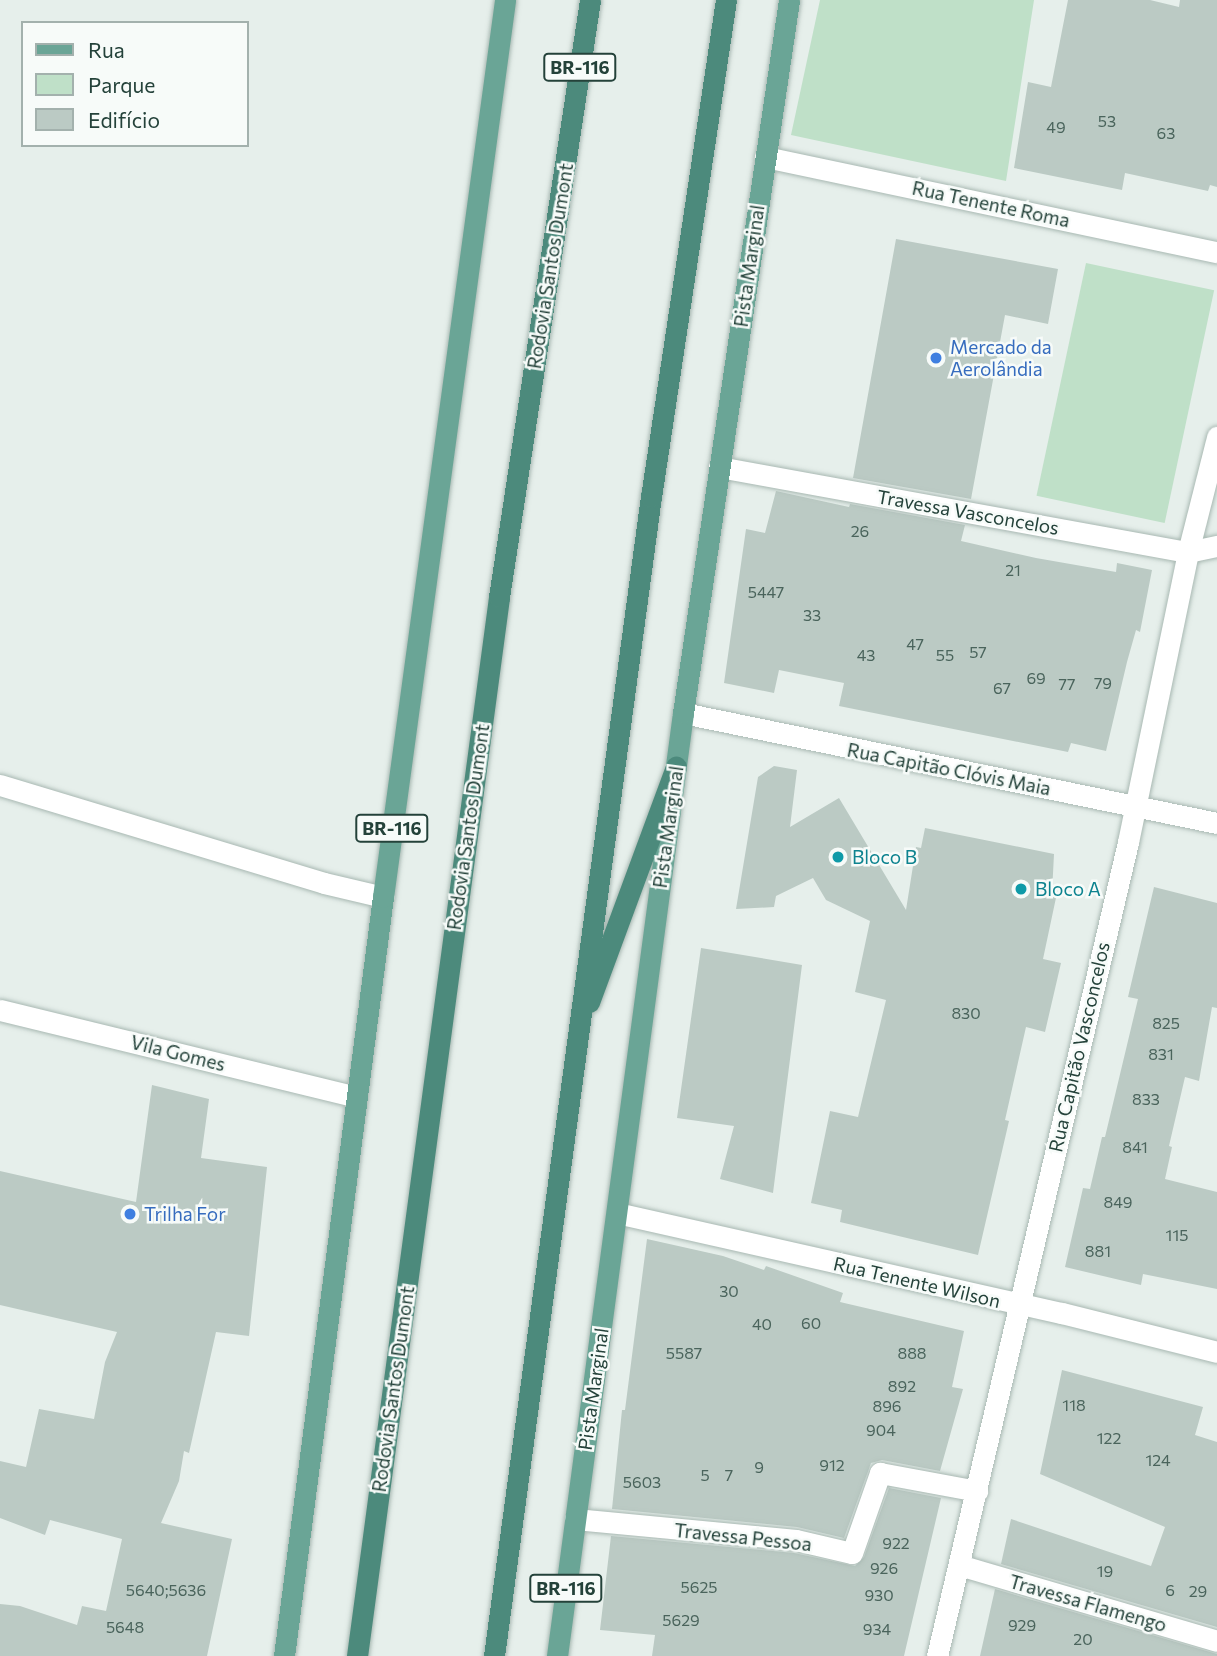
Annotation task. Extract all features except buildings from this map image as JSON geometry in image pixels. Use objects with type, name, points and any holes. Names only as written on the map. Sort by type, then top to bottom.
[{"type":"highway","name":"Rodovia Santos Dumont","points":[[357,1656],[499,597],[590,0]]},
{"type":"highway","name":"BR-116","points":[[494,1656],[575,1041],[651,497],[726,0]]},
{"type":"highway","points":[[575,1041],[676,767]]},
{"type":"main road","name":"BR-116","points":[[285,1656],[383,897],[505,0]]},
{"type":"main road","name":"Pista Marginal","points":[[557,1656],[682,713],[789,0]]},
{"type":"street","name":"Rua Tenente Roma","points":[[765,157],[1217,252]]},
{"type":"street","name":"Rua Capitão Vasconcelos","points":[[937,1656],[1136,807],[1188,552],[1217,437]]},
{"type":"street","name":"Travessa Vasconcelos","points":[[719,467],[1188,552],[1217,546]]},
{"type":"street","name":"Rua Capitão Clóvis Maia","points":[[682,713],[1217,823]]},
{"type":"street","points":[[0,785],[324,883],[383,897]]},
{"type":"street","name":"Vila Gomes","points":[[0,1010],[357,1097]]},
{"type":"street","name":"Rua Tenente Wilson","points":[[617,1213],[1217,1352]]},
{"type":"street","name":"Travessa Pessoa","points":[[575,1520],[796,1540],[852,1553],[880,1473],[976,1491]]},
{"type":"street","name":"Travessa Flamengo","points":[[959,1565],[1217,1641]]},
{"type":"green space","points":[[820,0],[1034,0],[1006,181],[791,135]]},
{"type":"green space","points":[[1086,263],[1214,290],[1165,523],[1037,496]]},
{"type":"place","name":"Mercado da Aerolândia","points":[[936,358]]},
{"type":"place","name":"Bloco B","points":[[838,857]]},
{"type":"place","name":"Bloco A","points":[[1021,889]]},
{"type":"place","name":"Trilha For","points":[[130,1214]]}]
